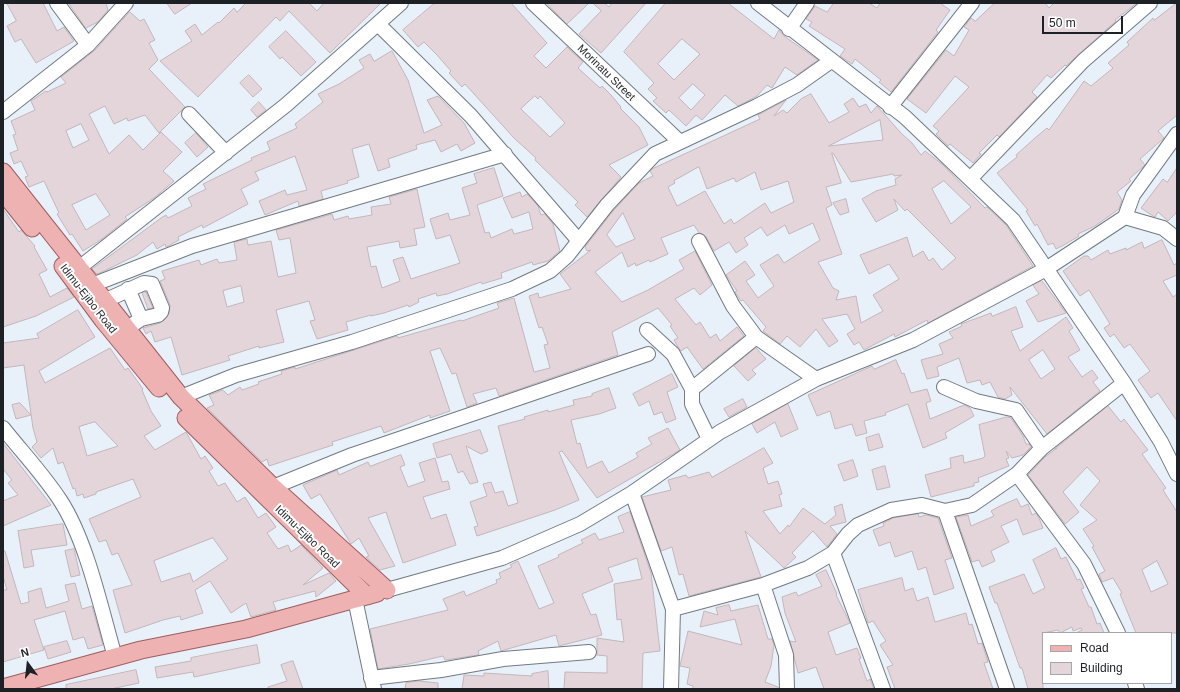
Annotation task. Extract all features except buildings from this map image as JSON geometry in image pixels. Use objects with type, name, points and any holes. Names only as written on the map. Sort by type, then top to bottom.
[{"type":"main road","name":"Idimu-Ejibo Road","points":[[3,172],[92,285],[107,311],[175,406],[196,419],[387,590]]},
{"type":"main road","name":"Idimu-Ejibo Road","points":[[3,192],[72,277],[126,329],[182,396],[196,419],[361,597]]},
{"type":"main road","points":[[3,688],[115,656],[246,629],[387,590]]},
{"type":"street","points":[[57,3],[88,45]]},
{"type":"street","points":[[3,112],[88,45],[126,3]]},
{"type":"street","points":[[79,268],[286,105],[379,25],[401,3]]},
{"type":"street","name":"Morinatu Street","points":[[533,3],[680,142]]},
{"type":"street","points":[[758,3],[789,29],[905,117],[1013,220],[1027,238],[1046,269],[1124,384],[1161,442],[1177,474]]},
{"type":"street","points":[[789,29],[807,3]]},
{"type":"street","points":[[890,107],[972,3]]},
{"type":"street","points":[[970,179],[1072,72],[1150,3]]},
{"type":"street","points":[[379,25],[471,116],[579,240]]},
{"type":"street","points":[[182,396],[236,375],[352,342],[512,289],[550,271],[567,256],[607,205],[655,154],[757,106],[797,85],[831,61]]},
{"type":"street","points":[[189,114],[226,153]]},
{"type":"street","points":[[387,590],[502,558],[580,524],[632,493],[708,439],[816,379],[913,340],[1046,269],[1125,217],[1133,196],[1177,134]]},
{"type":"street","points":[[92,285],[192,246],[505,154]]},
{"type":"street","points":[[1125,217],[1163,228],[1177,239]]},
{"type":"street","points":[[699,241],[733,306],[756,337],[816,379]]},
{"type":"street","points":[[107,311],[128,290],[144,283],[152,284],[162,308],[161,312],[158,315],[141,319],[126,329]]},
{"type":"street","points":[[128,290],[141,319]]},
{"type":"street","points":[[648,330],[673,354],[692,389],[692,404],[708,439]]},
{"type":"street","points":[[692,389],[756,337]]},
{"type":"street","points":[[273,487],[352,455],[648,354]]},
{"type":"street","points":[[673,609],[763,585],[808,568],[833,554],[848,534],[858,525],[891,510],[922,505],[944,511],[972,505],[1017,474],[1042,448],[1124,384]]},
{"type":"street","points":[[944,386],[976,401],[1016,410],[1042,448]]},
{"type":"street","points":[[3,428],[60,500],[69,516],[81,545],[115,656]]},
{"type":"street","points":[[1017,474],[1084,564],[1118,632]]},
{"type":"street","points":[[632,493],[673,609],[671,689]]},
{"type":"street","points":[[944,511],[1007,689]]},
{"type":"street","points":[[833,554],[883,689]]},
{"type":"street","points":[[763,585],[786,655],[787,689]]},
{"type":"street","points":[[361,597],[373,683],[503,659],[589,652]]}]
